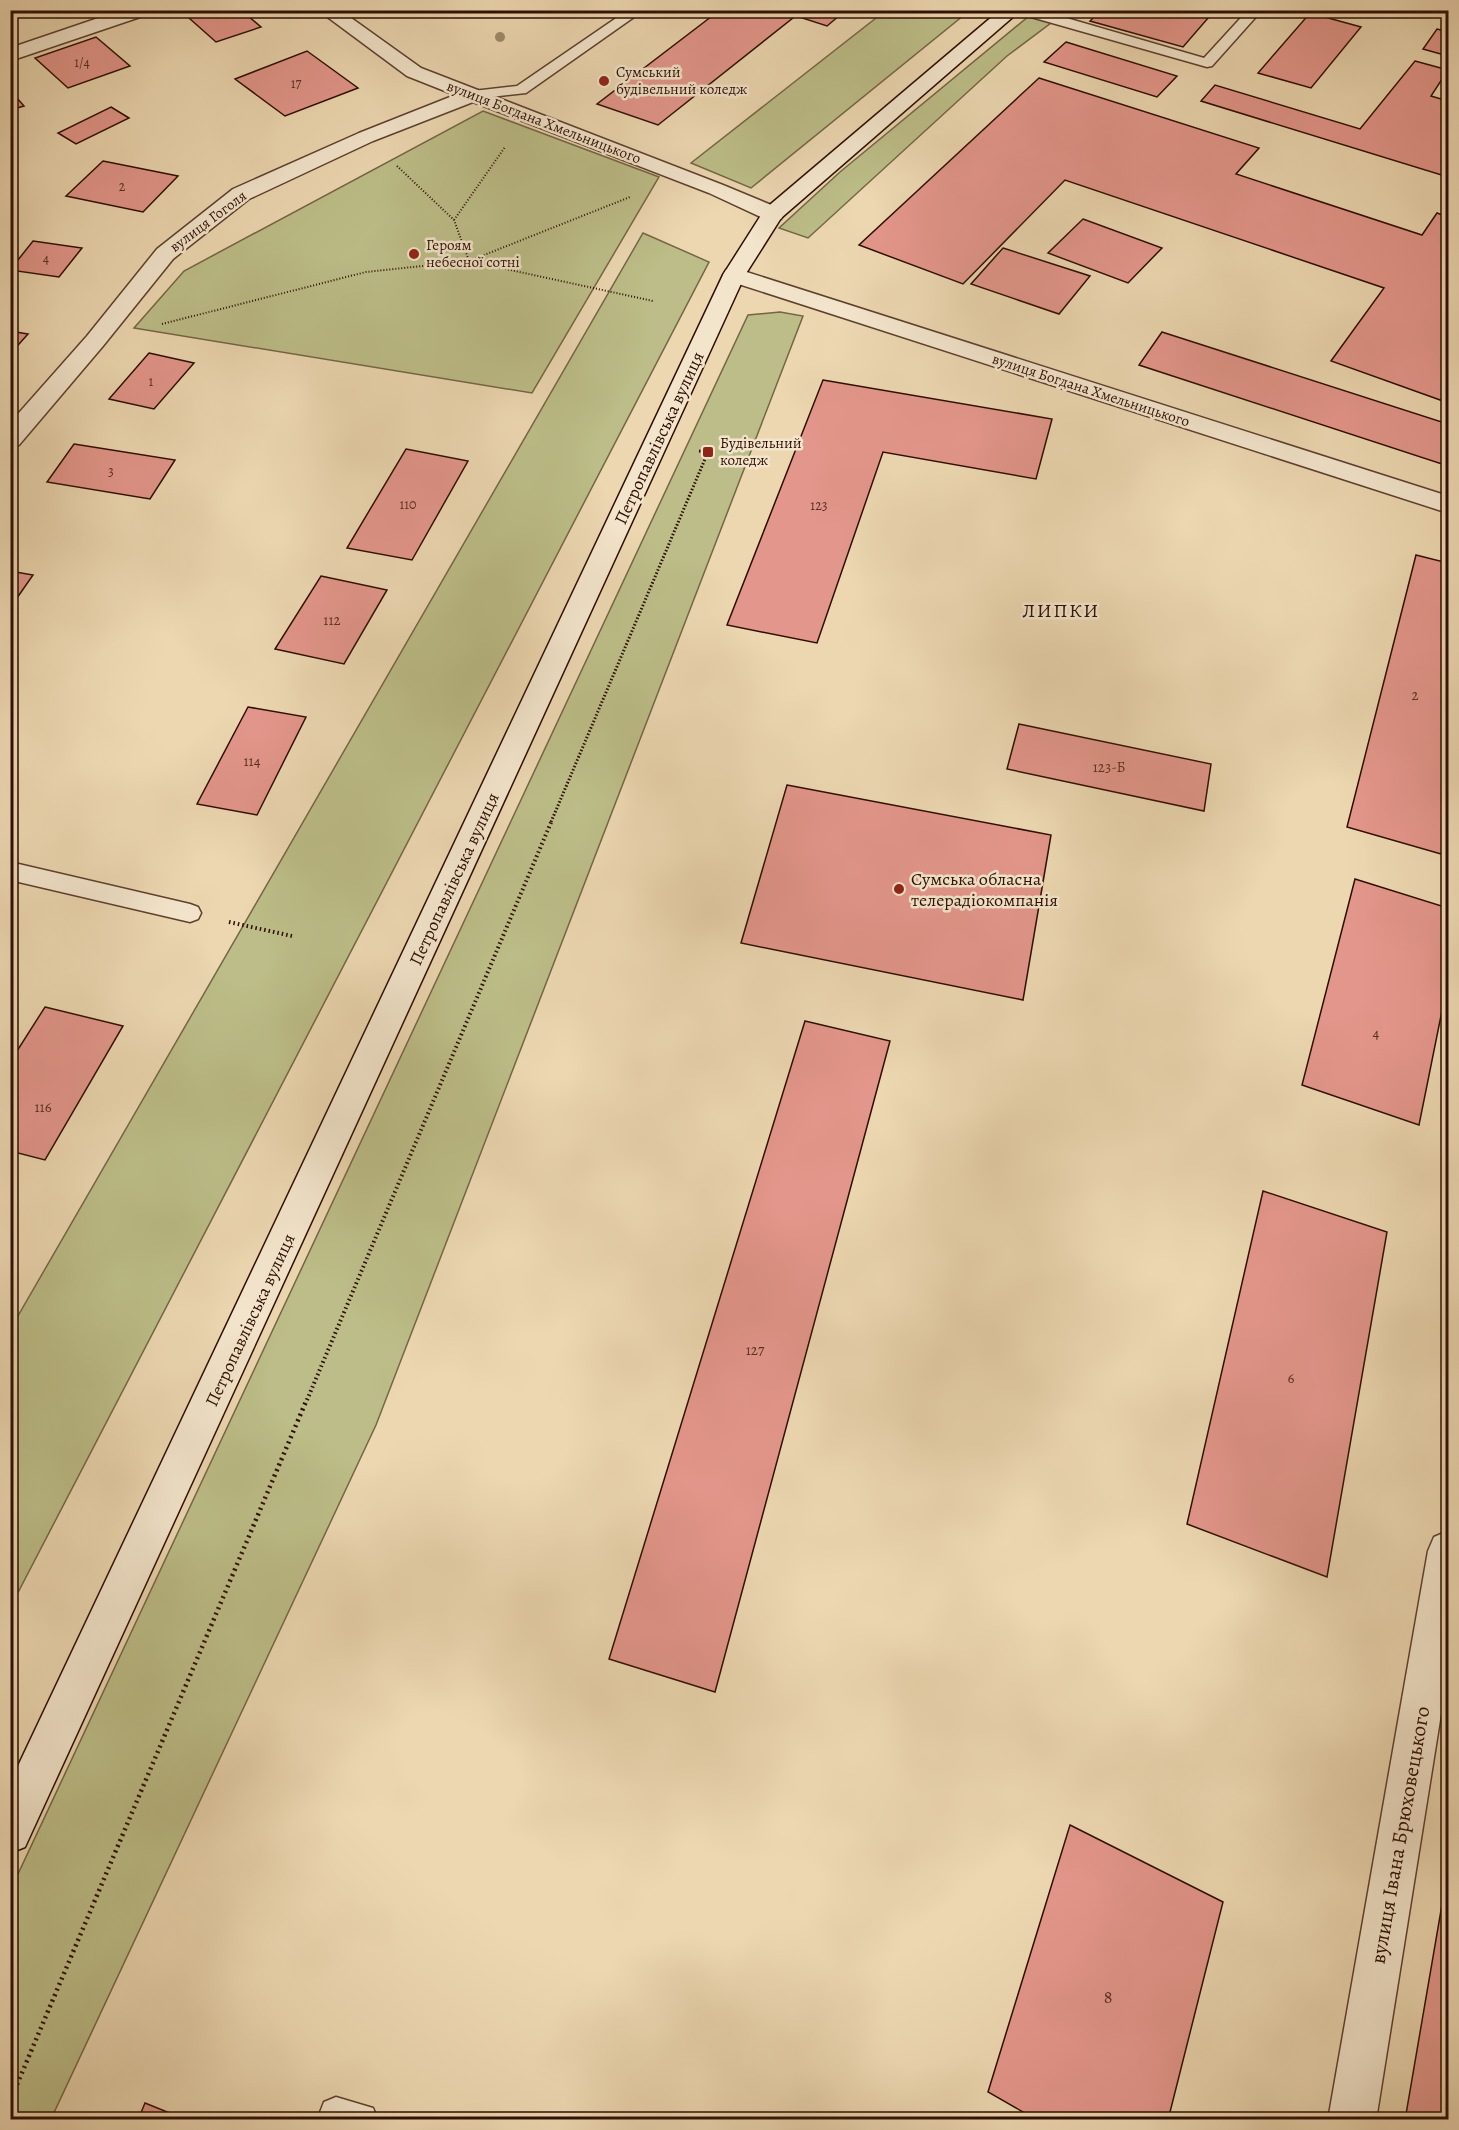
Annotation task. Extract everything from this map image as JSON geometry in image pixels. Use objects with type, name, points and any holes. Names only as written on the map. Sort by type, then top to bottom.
[{"type":"street","points":[[10,55],[142,10]]},
{"type":"street","name":"вулиця Богдана Хмельницького","points":[[327,10],[414,72],[716,189],[773,214]]},
{"type":"street","name":"Петропавлівська вулиця","points":[[10,1832],[734,275],[773,214],[1012,10]]},
{"type":"street","name":"вулиця Гоголя","points":[[10,439],[95,341],[165,254],[241,194],[366,137],[473,95]]},
{"type":"street","name":"вулиця Богдана Хмельницького","points":[[734,275],[1449,505]]},
{"type":"street","name":"вулиця Івана Брюховецького","points":[[1352,2120],[1449,1551]]},
{"type":"lane","points":[[473,95],[521,90],[638,10]]},
{"type":"lane","points":[[1023,10],[1207,63],[1256,10]]},
{"type":"lane","points":[[10,871],[190,913]]},
{"type":"lane","points":[[334,2120],[336,2114],[361,2120]]},
{"type":"path","points":[[454,220],[526,116]]},
{"type":"path","points":[[366,137],[454,220],[469,261]]},
{"type":"path","points":[[95,341],[366,272],[469,261],[636,195]]},
{"type":"path","points":[[469,261],[653,300]]},
{"type":"path","points":[[10,2101],[708,452]]},
{"type":"path","points":[[190,913],[292,936]]},
{"type":"green space","points":[[885,11],[969,11],[751,188],[691,163]]},
{"type":"green space","points":[[1035,11],[1067,11],[1007,56],[808,238],[779,228],[840,172]]},
{"type":"green space","points":[[483,111],[659,177],[532,393],[134,328],[184,271]]},
{"type":"green space","points":[[643,233],[709,262],[11,1606],[11,1328]]},
{"type":"green space","points":[[780,312],[803,316],[376,1425],[51,2119],[11,2119],[11,1889],[748,315]]},
{"type":"building","points":[[180,10],[241,10],[261,27],[216,42]]},
{"type":"building","points":[[720,10],[803,10],[658,125],[597,104]]},
{"type":"building","points":[[803,10],[846,10],[827,26],[796,16]]},
{"type":"building","points":[[1101,10],[1215,10],[1183,47],[1090,21]]},
{"type":"building","points":[[1310,13],[1361,27],[1311,88],[1258,73]]},
{"type":"building","points":[[1437,29],[1448,32],[1448,56],[1423,49]]},
{"type":"building","points":[[96,37],[130,66],[68,88],[35,58]]},
{"type":"building","points":[[1066,42],[1177,76],[1157,97],[1044,62]]},
{"type":"building","points":[[307,51],[358,88],[285,116],[235,79]]},
{"type":"building","points":[[1415,61],[1448,70],[1431,96],[1448,101],[1448,177],[1201,101],[1215,85],[1360,129]]},
{"type":"building","points":[[1039,78],[1259,148],[1236,174],[1422,235],[1437,213],[1448,217],[1448,393],[1443,401],[1331,361],[1384,288],[1065,180],[963,284],[859,245]]},
{"type":"building","points":[[10,90],[24,106],[10,110]]},
{"type":"building","points":[[111,107],[129,118],[76,144],[58,133]]},
{"type":"building","points":[[103,161],[178,176],[143,212],[66,196]]},
{"type":"building","points":[[1083,219],[1162,248],[1128,283],[1048,253]]},
{"type":"building","points":[[33,241],[82,248],[59,277],[10,270]]},
{"type":"building","points":[[1003,248],[1090,276],[1059,314],[971,284]]},
{"type":"building","points":[[10,331],[28,334],[10,354]]},
{"type":"building","points":[[1162,332],[1448,424],[1448,466],[1139,365]]},
{"type":"building","points":[[149,353],[194,363],[154,409],[109,399]]},
{"type":"building","points":[[823,380],[1052,419],[1036,479],[883,452],[817,643],[727,625]]},
{"type":"building","points":[[74,444],[175,460],[150,499],[47,482]]},
{"type":"building","points":[[406,449],[468,461],[412,560],[347,548]]},
{"type":"building","points":[[1416,555],[1448,563],[1448,856],[1347,827]]},
{"type":"building","points":[[10,571],[33,575],[10,608]]},
{"type":"building","points":[[321,576],[387,590],[344,664],[275,649]]},
{"type":"building","points":[[248,707],[306,717],[257,815],[197,804]]},
{"type":"building","points":[[1019,724],[1211,764],[1204,811],[1007,769]]},
{"type":"building","name":"Сумська обласна телерадіокомпанія","points":[[787,785],[1051,835],[1023,1000],[741,943]]},
{"type":"building","points":[[1355,879],[1448,908],[1448,981],[1419,1125],[1302,1085]]},
{"type":"building","points":[[45,1007],[123,1026],[45,1160],[10,1151],[10,1062]]},
{"type":"building","points":[[805,1021],[890,1041],[715,1692],[609,1659]]},
{"type":"building","points":[[1263,1191],[1387,1232],[1327,1577],[1187,1524]]},
{"type":"building","points":[[1070,1825],[1223,1902],[1168,2120],[1037,2120],[988,2092]]},
{"type":"building","points":[[1445,1887],[1448,1889],[1448,2120],[1405,2120]]},
{"type":"building","points":[[145,2103],[187,2120],[138,2120]]},
{"type":"place","name":"Сумський будівельний коледж","points":[[604,81]]},
{"type":"place","name":"Героям небесної сотні","points":[[414,254]]},
{"type":"place","name":"Будівельний коледж","points":[[708,452]]},
{"type":"place","name":"Сумська обласна телерадіокомпанія","points":[[899,889]]},
{"type":"district","name":"ЛИПКИ","points":[[1061,610]]}]
